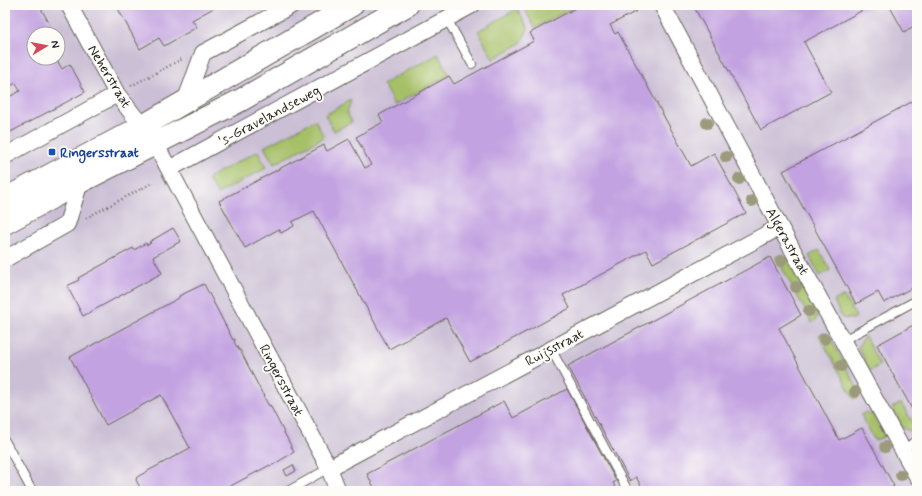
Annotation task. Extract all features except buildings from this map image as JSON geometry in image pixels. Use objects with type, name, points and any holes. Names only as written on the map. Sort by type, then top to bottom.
[{"type":"main road","name":"'s-Gravelandseweg","points":[[5,223],[80,182],[149,134],[184,102],[323,20],[352,5]]},
{"type":"main road","name":"'s-Gravelandseweg","points":[[5,199],[149,134],[212,116],[407,5]]},
{"type":"street","name":"Neherstraat","points":[[69,5],[117,94],[149,134]]},
{"type":"street","points":[[184,102],[203,53],[292,5]]},
{"type":"street","name":"'s-Gravelandseweg","points":[[169,169],[472,5]]},
{"type":"street","name":"Algerastraat","points":[[662,5],[780,227],[917,476]]},
{"type":"street","points":[[5,156],[117,94]]},
{"type":"street","name":"Ringersstraat","points":[[149,134],[329,468],[338,491]]},
{"type":"street","points":[[5,259],[67,224],[80,182]]},
{"type":"street","name":"Ruijsstraat","points":[[329,468],[780,227]]},
{"type":"lane","points":[[447,19],[472,64]]},
{"type":"lane","points":[[842,341],[917,300]]},
{"type":"lane","points":[[551,349],[628,491]]},
{"type":"lane","points":[[5,441],[32,491]]},
{"type":"lane","points":[[902,449],[917,441]]},
{"type":"lane","points":[[288,491],[329,468]]},
{"type":"path","points":[[117,94],[189,55],[203,53]]},
{"type":"path","points":[[67,224],[79,222],[157,180],[169,169]]},
{"type":"shaded area","points":[[5,5],[917,5],[917,491],[5,491]]},
{"type":"green space","points":[[578,5],[535,28],[523,6]]},
{"type":"green space","points":[[517,9],[528,28],[521,43],[493,59],[478,31]]},
{"type":"green space","points":[[438,54],[449,75],[394,105],[383,84]]},
{"type":"green space","points":[[351,100],[347,113],[352,122],[334,131],[325,115]]},
{"type":"green space","points":[[315,120],[324,137],[274,164],[264,147]]},
{"type":"green space","points":[[258,151],[266,168],[217,194],[208,178]]},
{"type":"green space","points":[[819,250],[830,270],[820,276],[809,256]]},
{"type":"green space","points":[[781,255],[787,257],[818,313],[816,319],[812,323],[776,257]]},
{"type":"green space","points":[[844,296],[856,317],[853,319],[842,318],[834,301]]},
{"type":"green space","points":[[823,333],[828,334],[859,391],[858,397],[854,399],[819,335]]},
{"type":"green space","points":[[865,336],[880,365],[870,371],[858,347]]},
{"type":"green space","points":[[901,403],[917,430],[910,431],[903,428],[892,408]]},
{"type":"green space","points":[[866,412],[874,416],[885,436],[875,441],[861,415]]},
{"type":"place","name":"Ringersstraat","points":[[52,152]]}]
